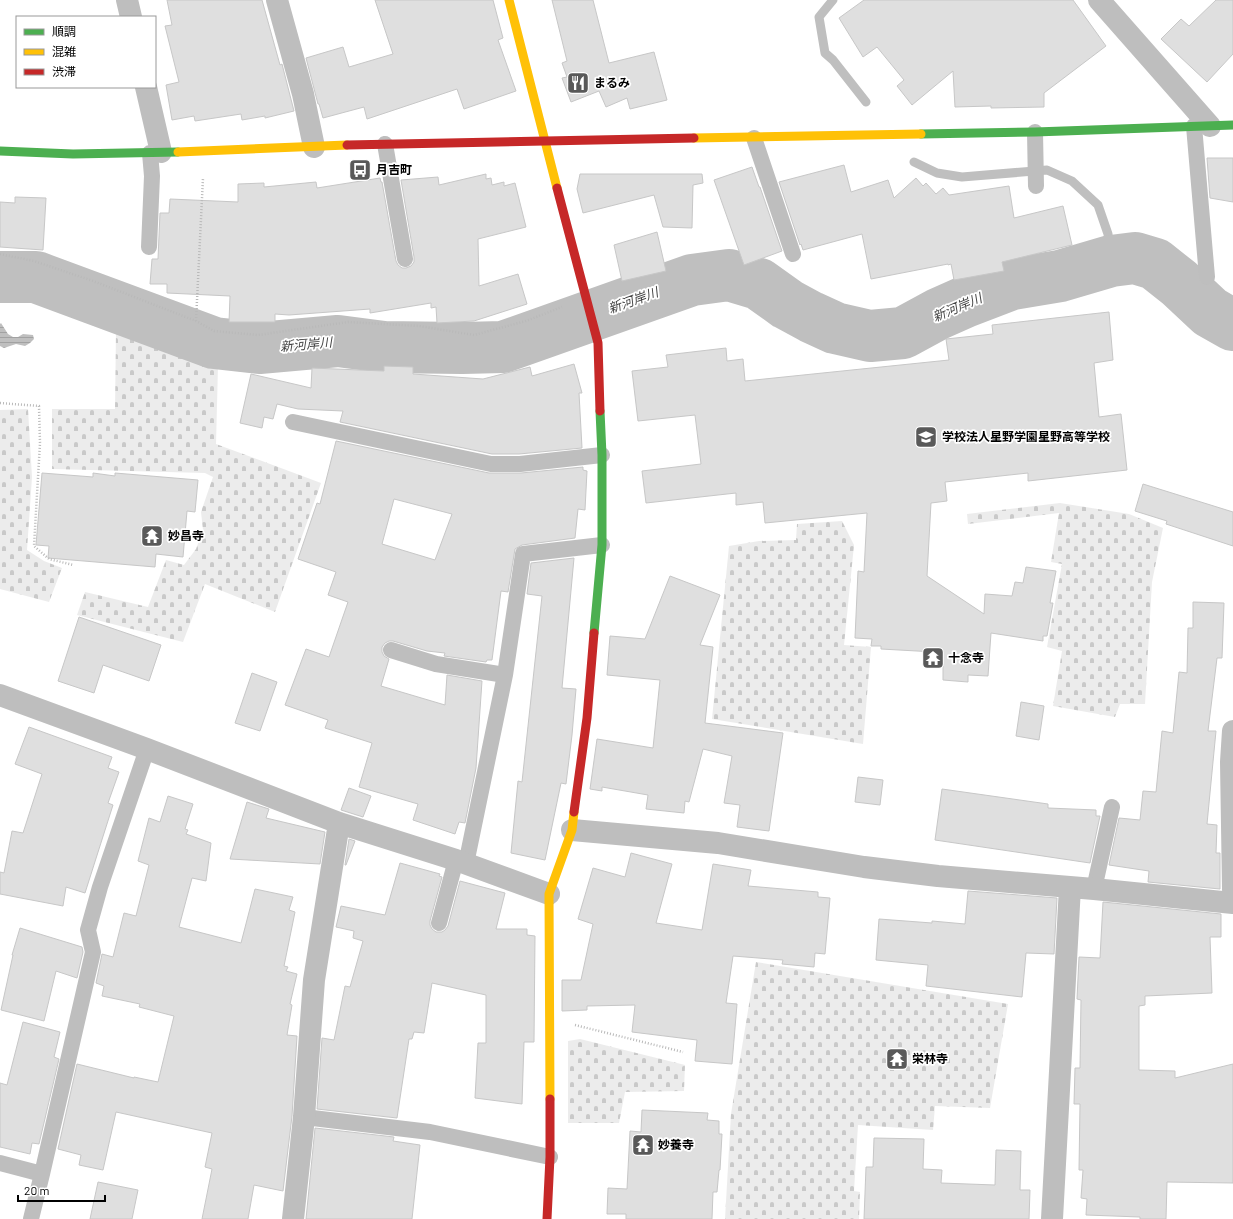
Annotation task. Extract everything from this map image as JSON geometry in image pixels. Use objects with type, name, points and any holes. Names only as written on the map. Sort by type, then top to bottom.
[{"type":"street","points":[[127,0],[131,16]]},
{"type":"street","points":[[278,0],[303,94],[314,147]]},
{"type":"street","points":[[509,0],[544,142],[598,343],[602,455],[602,546],[587,718],[572,830],[549,894],[550,1157],[547,1219]]},
{"type":"street","points":[[1099,0],[1202,126]]},
{"type":"street","points":[[146,88],[156,153]]},
{"type":"street","points":[[0,151],[73,154],[156,153],[385,144],[1035,132],[1233,125]]},
{"type":"street","points":[[0,695],[147,749],[339,823],[461,862],[549,894]]},
{"type":"street","points":[[1233,731],[1231,762],[1233,889]]},
{"type":"street","points":[[293,1219],[304,1118],[314,980],[339,823]]},
{"type":"street","points":[[572,830],[718,843],[864,867],[938,876],[1094,889],[1233,904]]},
{"type":"street","points":[[1052,1219],[1070,887]]},
{"type":"lane","points":[[1202,126],[1207,277]]},
{"type":"lane","points":[[1035,132],[1036,186]]},
{"type":"lane","points":[[754,138],[793,254]]},
{"type":"lane","points":[[385,144],[405,259]]},
{"type":"lane","points":[[149,247],[152,176],[156,153]]},
{"type":"lane","points":[[293,422],[491,464],[520,464],[602,455]]},
{"type":"lane","points":[[439,923],[461,862],[505,675],[523,554],[602,546]]},
{"type":"lane","points":[[391,650],[436,664],[505,675]]},
{"type":"lane","points":[[31,1219],[93,952],[88,930],[100,887],[147,749]]},
{"type":"lane","points":[[1094,889],[1112,807]]},
{"type":"lane","points":[[304,1118],[430,1132],[550,1157]]},
{"type":"lane","points":[[0,1163],[42,1174]]},
{"type":"path","points":[[196,322],[204,173]]},
{"type":"path","points":[[0,254],[34,261],[93,281],[196,322],[214,331],[258,335],[348,322],[418,326],[474,335],[526,321],[587,298]]},
{"type":"path","points":[[0,404],[39,406],[40,443],[34,546],[50,559],[73,565]]},
{"type":"path","points":[[550,1026],[574,1024],[683,1052]]},
{"type":"green space","points":[[116,331],[218,366],[216,444],[321,483],[275,612],[205,584],[183,642],[77,615],[85,592],[148,607],[166,560],[184,565],[196,549],[203,530],[201,512],[213,477],[205,473],[52,469],[52,409],[115,409]]},
{"type":"green space","points":[[28,409],[32,477],[27,550],[44,561],[62,568],[49,602],[0,589],[0,410]]},
{"type":"green space","points":[[1060,503],[1129,514],[1163,528],[1152,582],[1145,704],[1120,704],[1115,717],[1053,706],[1062,651],[1047,647],[1062,564],[1051,562],[1059,513],[968,524],[967,514]]},
{"type":"green space","points":[[842,521],[854,545],[844,645],[871,647],[863,744],[712,719],[729,546],[759,541],[796,540],[797,524]]},
{"type":"green space","name":"栄林寺","points":[[756,962],[1008,1004],[990,1108],[935,1106],[933,1130],[858,1125],[854,1191],[860,1192],[859,1219],[725,1219],[731,1114]]},
{"type":"green space","points":[[580,1039],[685,1065],[684,1091],[625,1092],[619,1123],[568,1123],[568,1041]]},
{"type":"shaded area","points":[[1,323],[8,334],[13,337],[18,337],[23,334],[33,335],[34,339],[25,346],[16,344],[4,348],[0,346]]},
{"type":"building","points":[[167,0],[262,0],[280,65],[282,64],[294,111],[265,118],[265,116],[242,120],[241,114],[195,121],[194,116],[172,120],[166,85],[179,82],[165,26],[172,25]]},
{"type":"building","points":[[375,0],[493,0],[503,38],[498,40],[516,91],[464,109],[457,89],[367,119],[364,107],[323,118],[306,58],[343,47],[349,67],[393,54]]},
{"type":"building","points":[[552,0],[593,0],[609,63],[654,52],[667,100],[630,109],[627,98],[606,107],[599,91],[571,102],[562,78],[567,77],[562,63],[567,61]]},
{"type":"building","points":[[864,0],[1073,0],[1106,46],[1044,93],[1044,107],[955,107],[953,71],[912,105],[897,86],[904,80],[877,47],[863,57],[839,18]]},
{"type":"building","points":[[1216,0],[1233,0],[1233,54],[1207,82],[1161,39],[1181,19],[1189,26]]},
{"type":"building","points":[[1207,158],[1233,158],[1233,202],[1210,198]]},
{"type":"building","points":[[844,165],[851,192],[888,180],[894,198],[916,178],[923,186],[926,183],[936,194],[943,188],[949,195],[1009,186],[1014,218],[1063,206],[1072,245],[1002,262],[1004,271],[954,280],[951,264],[871,279],[862,234],[803,250],[779,182]]},
{"type":"building","points":[[752,167],[782,251],[744,265],[714,180]]},
{"type":"building","points":[[486,174],[486,179],[491,178],[492,185],[504,182],[504,186],[515,183],[526,227],[478,239],[479,286],[518,274],[527,304],[474,321],[437,323],[436,307],[431,308],[431,303],[370,313],[370,309],[289,315],[275,314],[275,322],[229,322],[230,296],[167,293],[167,284],[150,284],[152,259],[158,259],[160,213],[169,213],[170,199],[238,202],[238,184],[264,183],[264,187],[316,182],[317,188],[380,178],[382,182],[396,261],[402,268],[406,268],[411,266],[414,262],[414,257],[401,180],[438,177],[439,185]]},
{"type":"building","points":[[580,174],[702,174],[703,183],[693,185],[692,228],[663,227],[654,195],[583,213],[577,189]]},
{"type":"building","points":[[15,197],[46,198],[43,250],[0,247],[0,202],[15,203]]},
{"type":"building","points":[[657,232],[666,271],[622,281],[614,245]]},
{"type":"building","points":[[1109,312],[1113,360],[1094,363],[1099,417],[1121,414],[1127,470],[1028,481],[1028,473],[945,482],[947,501],[931,503],[927,576],[984,614],[985,594],[1012,596],[1015,582],[1023,583],[1026,567],[1056,571],[1050,603],[1053,603],[1047,636],[1043,636],[1043,641],[991,633],[988,676],[968,675],[968,682],[943,680],[943,666],[934,666],[935,652],[881,649],[881,646],[871,646],[872,639],[855,638],[858,571],[864,572],[867,513],[765,523],[763,502],[736,505],[736,493],[646,503],[642,471],[701,464],[695,415],[638,421],[632,371],[668,367],[666,355],[726,348],[727,361],[743,359],[745,381],[949,360],[946,339],[993,334],[992,325]]},
{"type":"building","points":[[574,364],[582,393],[579,393],[582,448],[519,454],[492,454],[340,422],[343,411],[298,409],[277,404],[273,419],[264,417],[262,428],[240,423],[251,374],[311,388],[312,368],[384,371],[384,366],[413,367],[413,374],[483,379],[530,367],[532,376]]},
{"type":"building","points":[[336,441],[489,473],[521,473],[583,467],[583,470],[587,471],[585,510],[578,509],[575,538],[522,545],[515,549],[508,592],[501,591],[492,660],[487,660],[486,662],[444,656],[445,653],[427,651],[393,641],[385,643],[382,647],[384,656],[389,659],[381,686],[445,705],[447,675],[482,681],[476,768],[465,823],[459,822],[455,834],[413,820],[418,804],[359,787],[372,743],[325,728],[328,720],[285,705],[306,649],[329,657],[348,602],[328,595],[336,572],[298,559],[317,503],[320,504]],"holes":[[[394,499],[452,514],[435,560],[382,544]]]},
{"type":"building","points":[[42,473],[93,477],[93,473],[115,476],[115,473],[198,480],[195,512],[187,511],[183,557],[156,554],[155,567],[48,558],[49,546],[36,545]]},
{"type":"building","points":[[1143,484],[1233,512],[1233,546],[1166,524],[1167,521],[1135,511]]},
{"type":"building","points":[[574,558],[562,688],[576,689],[572,735],[566,784],[561,783],[545,860],[511,853],[518,781],[522,782],[542,596],[527,594],[531,563]]},
{"type":"building","points":[[670,576],[720,595],[700,645],[713,647],[705,723],[783,733],[769,831],[737,827],[740,805],[724,803],[732,756],[703,749],[689,802],[685,801],[684,813],[646,809],[648,795],[602,787],[602,791],[590,789],[597,739],[653,748],[660,680],[607,675],[610,636],[645,639]]},
{"type":"building","points":[[1193,602],[1224,603],[1222,658],[1217,658],[1208,731],[1216,731],[1207,824],[1217,825],[1216,853],[1220,853],[1220,889],[1148,882],[1149,871],[1109,865],[1119,818],[1140,820],[1143,791],[1156,792],[1162,731],[1173,733],[1179,672],[1187,673],[1188,628],[1193,628]]},
{"type":"building","points":[[79,617],[161,645],[149,681],[103,665],[94,693],[58,681]]},
{"type":"building","points":[[252,673],[277,682],[260,731],[235,723]]},
{"type":"building","points":[[1021,702],[1044,706],[1039,740],[1016,736]]},
{"type":"building","points":[[29,727],[112,757],[108,768],[119,772],[108,803],[113,805],[85,893],[66,887],[63,906],[0,894],[0,872],[4,873],[12,831],[23,833],[42,774],[15,764]]},
{"type":"building","points":[[858,777],[883,780],[880,805],[855,802]]},
{"type":"building","points":[[349,788],[371,796],[363,817],[341,810]]},
{"type":"building","points":[[942,789],[1048,804],[1048,808],[1096,810],[1096,816],[1100,816],[1090,863],[935,840]]},
{"type":"building","points":[[168,796],[193,804],[185,829],[188,830],[186,834],[211,843],[206,881],[192,878],[179,927],[241,943],[255,889],[293,897],[289,910],[295,912],[284,966],[288,967],[286,971],[297,974],[290,1004],[292,1005],[287,1035],[297,1036],[292,1116],[283,1191],[254,1185],[248,1219],[202,1219],[212,1169],[205,1167],[212,1133],[116,1112],[103,1170],[79,1165],[81,1155],[58,1149],[77,1064],[134,1078],[158,1082],[174,1016],[139,1007],[140,1004],[102,996],[104,986],[96,983],[102,954],[113,957],[124,913],[136,916],[149,865],[138,861],[149,818],[160,822]]},
{"type":"building","points":[[247,802],[269,809],[266,818],[325,832],[320,864],[230,859]]},
{"type":"building","points":[[349,839],[355,841],[345,865]]},
{"type":"building","points":[[631,853],[672,864],[656,923],[702,930],[713,864],[751,870],[748,886],[818,892],[818,897],[830,898],[825,954],[815,953],[814,967],[782,964],[783,960],[733,956],[726,1003],[737,1004],[732,1064],[695,1061],[697,1040],[632,1032],[635,1005],[587,1006],[587,1010],[562,1011],[562,980],[581,980],[593,924],[578,919],[593,868],[625,877]]},
{"type":"building","points":[[400,863],[440,874],[439,876],[442,877],[430,921],[432,929],[436,932],[442,932],[448,926],[460,881],[505,893],[496,929],[527,929],[527,935],[535,936],[534,1042],[524,1042],[522,1104],[475,1098],[478,1043],[486,1043],[486,995],[432,983],[424,1033],[414,1032],[412,1039],[409,1039],[397,1118],[317,1109],[322,1038],[334,1040],[345,986],[350,987],[363,941],[353,938],[354,931],[336,927],[341,906],[385,915]]},
{"type":"building","points":[[968,891],[1057,898],[1054,954],[1026,953],[1022,997],[926,986],[928,965],[876,960],[879,919],[965,924]]},
{"type":"building","points":[[1103,902],[1221,914],[1221,937],[1210,937],[1212,993],[1145,996],[1145,1005],[1139,1006],[1139,1070],[1175,1071],[1175,1078],[1233,1064],[1233,1183],[1167,1182],[1166,1219],[1140,1219],[1140,1217],[1086,1215],[1087,1199],[1081,1198],[1083,1170],[1079,1170],[1080,1104],[1074,1104],[1075,1068],[1080,1068],[1081,1000],[1077,999],[1079,957],[1100,958]]},
{"type":"building","points":[[20,928],[82,947],[83,952],[77,978],[56,971],[44,1021],[1,1010],[12,955]]},
{"type":"building","points":[[23,1022],[60,1032],[54,1057],[59,1059],[39,1144],[32,1143],[30,1154],[0,1147],[0,1083],[7,1085]]},
{"type":"building","points":[[642,1110],[708,1113],[707,1120],[719,1121],[719,1134],[722,1134],[720,1170],[717,1192],[713,1192],[712,1219],[626,1219],[626,1214],[607,1214],[608,1188],[627,1189],[630,1131],[641,1132]]},
{"type":"building","points":[[315,1128],[394,1137],[393,1141],[420,1145],[412,1219],[306,1219]]},
{"type":"building","points":[[874,1138],[924,1139],[923,1169],[942,1170],[941,1183],[995,1185],[996,1150],[1021,1151],[1020,1190],[1030,1190],[1029,1219],[864,1219],[866,1167],[873,1167]]},
{"type":"building","points":[[98,1182],[138,1190],[132,1219],[90,1219]]},
{"type":"waterway","points":[[833,0],[819,17],[825,53],[833,60],[866,102]]},
{"type":"waterway","points":[[914,162],[937,173],[962,177],[1047,170],[1072,181],[1098,205],[1108,234],[1111,261]]},
{"type":"waterway","name":"新河岸川","points":[[0,277],[36,277],[214,343],[259,348],[338,341],[384,347],[462,348],[503,347],[692,280],[729,275],[759,284],[787,304],[835,328],[870,336],[903,333],[938,314],[1012,284],[1060,276],[1111,261],[1135,258],[1155,264],[1179,283],[1210,312],[1233,325]]},
{"type":"traffic: fast","points":[[921,134],[1035,132],[1233,125]]},
{"type":"traffic: fast","points":[[0,151],[73,154],[178,152]]},
{"type":"traffic: fast","points":[[594,633],[602,545],[602,455],[600,411]]},
{"type":"traffic: slow","points":[[509,0],[557,188]]},
{"type":"traffic: slow","points":[[694,138],[921,134]]},
{"type":"traffic: slow","points":[[178,152],[347,145]]},
{"type":"traffic: slow","points":[[550,1099],[549,894],[572,830],[574,812]]},
{"type":"traffic: jam","points":[[347,145],[694,138]]},
{"type":"traffic: jam","points":[[557,188],[598,343],[600,411]]},
{"type":"traffic: jam","points":[[574,812],[587,718],[594,633]]},
{"type":"traffic: jam","points":[[547,1219],[550,1157],[550,1099]]},
{"type":"place","name":"まるみ","points":[[578,83]]},
{"type":"place","name":"月吉町","points":[[360,170]]},
{"type":"place","name":"学校法人星野学園星野高等学校","points":[[926,437]]},
{"type":"place","name":"妙昌寺","points":[[152,536]]},
{"type":"place","name":"十念寺","points":[[933,658]]},
{"type":"place","name":"栄林寺","points":[[897,1059]]},
{"type":"place","name":"妙養寺","points":[[643,1145]]}]
